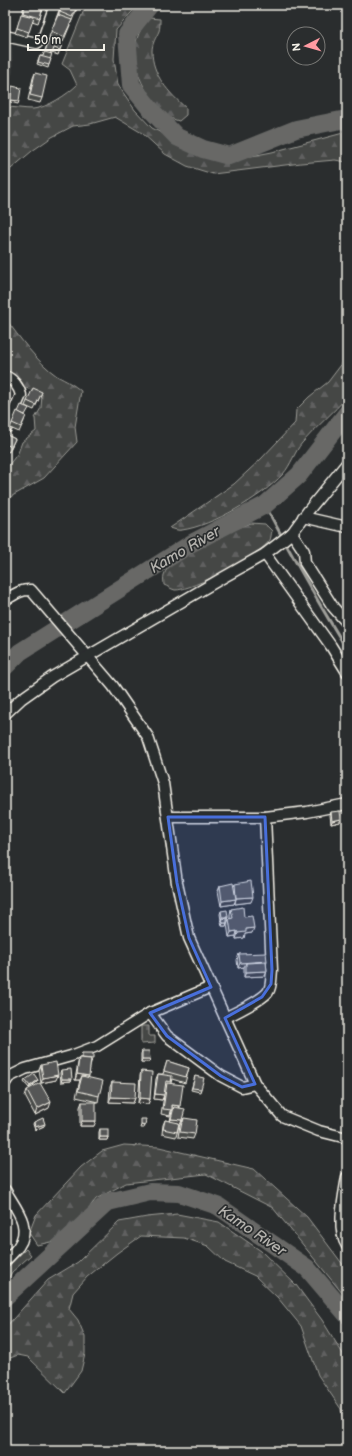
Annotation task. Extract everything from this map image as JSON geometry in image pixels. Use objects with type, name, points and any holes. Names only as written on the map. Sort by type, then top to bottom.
[{"type":"street","points":[[5,36],[37,43],[44,36],[55,5]]},
{"type":"street","points":[[5,376],[9,377],[19,389],[21,395],[7,427]]},
{"type":"street","points":[[5,714],[21,699],[52,677],[277,546],[290,535],[347,463]]},
{"type":"street","points":[[303,517],[347,528]]},
{"type":"street","points":[[290,535],[304,551],[305,563],[333,607],[347,623]]},
{"type":"street","points":[[265,554],[332,646],[347,672]]},
{"type":"street","points":[[5,600],[19,592],[31,590],[113,686],[148,737],[163,783],[176,883],[189,938],[255,1084],[282,1116],[319,1131],[347,1138]]},
{"type":"street","points":[[168,817],[265,817],[307,812],[347,804]]},
{"type":"street","points":[[225,1018],[262,997],[268,991],[271,984],[272,970],[265,817]]},
{"type":"street","points":[[6,1077],[25,1069],[71,1056],[98,1046],[150,1013],[211,987]]},
{"type":"street","points":[[150,1013],[167,1036],[221,1076],[242,1087],[255,1084]]},
{"type":"street","points":[[347,1177],[342,1205],[342,1231],[347,1246]]},
{"type":"street","points":[[5,1190],[23,1220],[24,1235],[18,1247],[5,1261]]},
{"type":"highlighted area","points":[[168,817],[265,817],[272,970],[271,984],[262,997],[225,1018],[255,1084],[242,1087],[221,1076],[167,1036],[150,1013],[211,987],[189,938],[177,883]]},
{"type":"shaded area","points":[[5,41],[12,42],[13,71],[5,105]]},
{"type":"green space","points":[[86,5],[138,5],[116,30],[114,59],[118,85],[135,110],[152,128],[175,140],[216,157],[241,158],[272,152],[347,132],[347,162],[335,160],[301,163],[213,174],[187,166],[165,154],[142,133],[115,117],[90,124],[73,126],[52,137],[32,151],[5,174],[5,107],[30,109],[39,108],[57,100],[77,85],[70,70],[62,64]]},
{"type":"green space","points":[[149,18],[160,19],[159,30],[152,48],[153,60],[158,76],[168,90],[186,108],[186,115],[179,121],[169,118],[163,113],[148,93],[138,72],[135,61],[137,39]]},
{"type":"green space","points":[[5,318],[29,349],[49,370],[81,391],[75,427],[77,442],[44,478],[5,500],[5,470],[18,453],[22,442],[36,431],[35,418],[41,408],[42,394],[18,385],[5,366]]},
{"type":"green space","points":[[347,357],[347,397],[302,443],[286,470],[274,483],[250,501],[222,517],[207,523],[180,530],[170,528],[234,484],[261,459],[295,423],[296,410],[309,397],[328,382]]},
{"type":"green space","points":[[251,523],[265,524],[272,531],[270,540],[254,554],[226,571],[195,585],[175,590],[164,585],[164,575],[168,568],[177,560],[203,544]]},
{"type":"green space","points":[[141,1026],[149,1026],[149,1036],[155,1036],[155,1043],[141,1044]]},
{"type":"green space","points":[[124,1145],[159,1147],[254,1169],[307,1217],[347,1270],[347,1299],[273,1208],[206,1174],[126,1183],[96,1199],[76,1226],[55,1241],[37,1245],[29,1233],[36,1215],[81,1167],[102,1151]]},
{"type":"green space","points":[[177,1214],[219,1222],[261,1251],[296,1285],[322,1320],[343,1354],[347,1370],[347,1451],[341,1409],[318,1375],[301,1326],[278,1298],[255,1276],[225,1262],[208,1246],[184,1238],[141,1236],[87,1277],[73,1293],[69,1309],[78,1320],[85,1337],[85,1354],[81,1371],[65,1393],[28,1357],[18,1355],[5,1360],[5,1328],[48,1280],[78,1262],[119,1222]]},
{"type":"green space","points":[[26,1249],[31,1255],[12,1272],[5,1285],[5,1269]]},
{"type":"building","points":[[25,5],[43,5],[40,18],[23,13]]},
{"type":"building","points":[[63,5],[78,5],[72,17],[60,12]]},
{"type":"building","points":[[21,14],[34,17],[29,32],[17,28]]},
{"type":"building","points":[[58,15],[72,20],[64,37],[51,31]]},
{"type":"building","points":[[49,39],[62,44],[60,50],[54,48],[52,54],[45,52]]},
{"type":"building","points":[[40,56],[51,59],[49,65],[38,62]]},
{"type":"building","points":[[35,73],[47,76],[42,98],[30,95]]},
{"type":"building","points":[[12,86],[21,88],[19,101],[11,100]]},
{"type":"building","points":[[33,388],[42,392],[36,405],[27,401]]},
{"type":"building","points":[[21,405],[29,408],[25,415],[18,412]]},
{"type":"building","points":[[17,411],[26,416],[21,427],[12,423]]},
{"type":"building","points":[[5,434],[15,439],[11,447],[6,444],[5,445]]},
{"type":"building","points":[[340,811],[341,819],[332,821],[331,812]]},
{"type":"building","points":[[251,881],[253,897],[236,898],[235,884]]},
{"type":"building","points":[[233,883],[236,899],[222,901],[220,886]]},
{"type":"building","points":[[243,907],[244,917],[252,916],[254,928],[246,929],[246,932],[231,932],[229,919],[233,918],[231,909]]},
{"type":"building","points":[[227,910],[228,917],[222,917],[221,911]]},
{"type":"building","points":[[227,918],[227,923],[223,923],[222,919]]},
{"type":"building","points":[[266,953],[267,961],[240,963],[239,954]]},
{"type":"building","points":[[266,962],[267,971],[246,972],[246,963]]},
{"type":"building","points":[[142,1051],[149,1051],[150,1059],[142,1059]]},
{"type":"building","points":[[82,1053],[93,1053],[93,1059],[82,1058]]},
{"type":"building","points":[[79,1058],[91,1059],[89,1076],[77,1074]]},
{"type":"building","points":[[167,1061],[189,1068],[186,1077],[164,1071]]},
{"type":"building","points":[[56,1062],[58,1075],[43,1078],[41,1065]]},
{"type":"building","points":[[71,1069],[72,1079],[62,1079],[61,1070]]},
{"type":"building","points":[[141,1071],[152,1072],[150,1099],[140,1098]]},
{"type":"building","points":[[34,1074],[38,1080],[30,1086],[25,1080]]},
{"type":"building","points":[[158,1074],[172,1076],[171,1082],[166,1081],[164,1095],[155,1094]]},
{"type":"building","points":[[82,1076],[103,1081],[99,1096],[78,1091]]},
{"type":"building","points":[[195,1076],[204,1078],[201,1089],[192,1088]]},
{"type":"building","points":[[112,1082],[136,1083],[135,1098],[111,1097]]},
{"type":"building","points":[[40,1083],[51,1102],[37,1109],[27,1090]]},
{"type":"building","points":[[167,1083],[183,1085],[180,1106],[172,1105],[172,1110],[163,1109]]},
{"type":"building","points":[[82,1102],[96,1102],[96,1121],[82,1121]]},
{"type":"building","points":[[174,1107],[185,1109],[182,1120],[171,1119]]},
{"type":"building","points":[[43,1118],[45,1124],[35,1127],[34,1122]]},
{"type":"building","points":[[184,1118],[197,1120],[195,1134],[180,1132]]},
{"type":"building","points":[[141,1119],[146,1119],[145,1126],[141,1125]]},
{"type":"building","points":[[165,1120],[179,1123],[177,1132],[163,1129]]},
{"type":"building","points":[[100,1129],[108,1129],[108,1137],[100,1137]]},
{"type":"waterway","name":"Kamo River","points":[[150,5],[127,34],[131,85],[152,111],[177,137],[203,149],[229,156],[296,129],[341,120],[347,121]]},
{"type":"waterway","name":"Kamo River","points":[[5,667],[20,652],[192,543],[265,505],[299,475],[347,413]]},
{"type":"waterway","points":[[265,505],[304,578],[347,649]]},
{"type":"waterway","name":"Kamo River","points":[[5,1297],[108,1202],[150,1192],[179,1193],[218,1206],[307,1268],[347,1315]]}]
